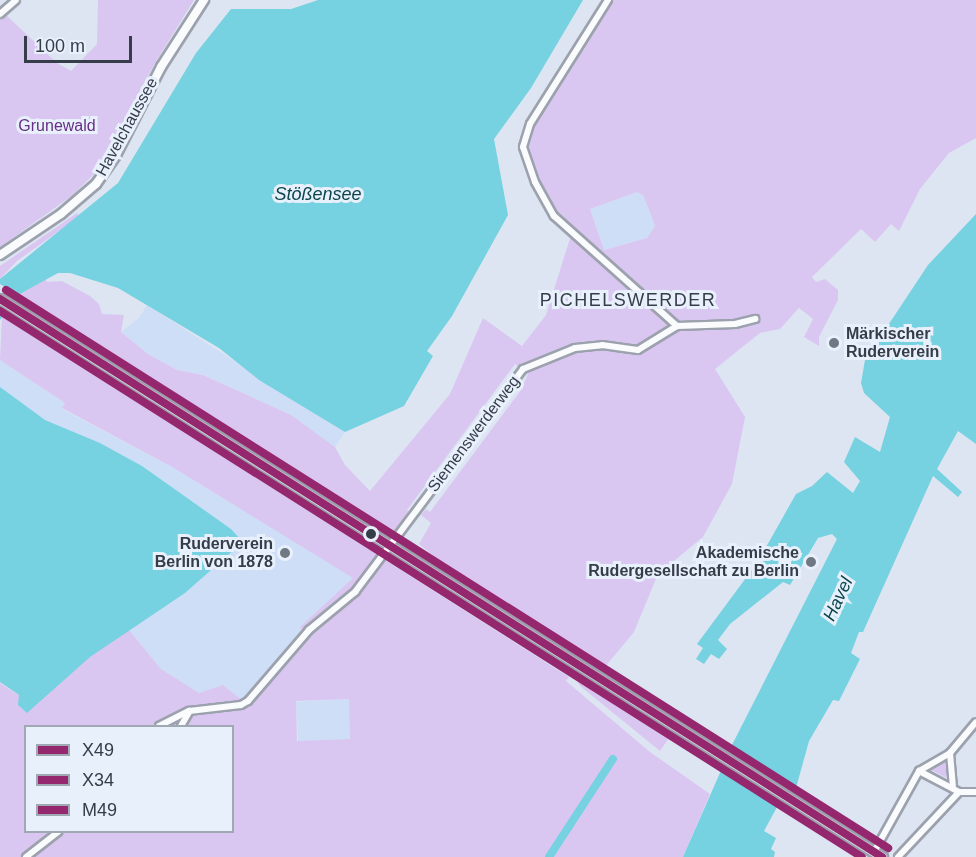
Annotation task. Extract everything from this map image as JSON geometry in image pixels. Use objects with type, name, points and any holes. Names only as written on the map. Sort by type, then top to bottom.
[{"type":"main road","points":[[0,299],[878,854]]},
{"type":"street","points":[[0,14],[16,0]]},
{"type":"street","name":"Havelchaussee","points":[[0,255],[61,214],[96,184],[116,155],[161,67],[204,0]]},
{"type":"street","points":[[608,0],[530,123],[523,147],[535,182],[554,216],[678,326],[735,324],[755,319]]},
{"type":"street","name":"Siemenswerderweg","points":[[161,725],[189,711],[241,705],[248,701],[309,630],[345,603],[523,369],[575,348],[602,345],[638,350],[656,343],[678,326]]},
{"type":"street","points":[[182,725],[189,711]]},
{"type":"street","points":[[878,854],[919,771],[950,753],[976,722]]},
{"type":"street","points":[[950,753],[953,786]]},
{"type":"street","points":[[919,771],[953,786],[959,792],[976,792]]},
{"type":"street","points":[[898,857],[959,792]]},
{"type":"street","points":[[26,857],[56,833]]},
{"type":"shaded area","points":[[637,192],[643,195],[655,226],[647,238],[604,250],[590,209]]},
{"type":"shaded area","points":[[147,305],[345,432],[335,447],[291,416],[204,375],[177,370],[148,354],[121,332],[139,318]]},
{"type":"shaded area","points":[[0,360],[65,403],[62,409],[174,468],[354,578],[299,628],[309,630],[243,701],[223,685],[199,693],[161,669],[129,630],[185,593],[243,542],[231,529],[142,466],[100,443],[45,420],[17,402],[0,387]]},
{"type":"shaded area","points":[[349,699],[351,739],[298,742],[296,702]]},
{"type":"green space","name":"Grunewald","points":[[98,0],[194,0],[155,63],[97,171],[73,195],[0,247],[0,20],[6,15],[57,63],[71,71],[97,44]]},
{"type":"green space","name":"PICHELSWERDER","points":[[602,0],[976,0],[976,138],[949,153],[920,189],[899,231],[891,224],[875,242],[861,229],[812,277],[816,282],[825,279],[838,290],[838,300],[819,337],[819,346],[804,337],[813,319],[799,308],[780,329],[760,333],[715,369],[745,417],[732,484],[703,537],[658,574],[634,632],[605,667],[446,566],[419,544],[431,523],[421,515],[426,509],[430,512],[521,390],[528,374],[515,364],[407,510],[411,514],[395,534],[18,295],[45,279],[47,282],[62,281],[90,296],[99,304],[102,314],[124,315],[121,332],[148,354],[177,370],[203,375],[291,415],[335,447],[345,465],[370,491],[450,394],[483,318],[522,346],[546,315],[571,235],[548,215],[526,167],[520,137]],"holes":[[[637,192],[643,195],[655,226],[647,238],[604,250],[590,209]]]},
{"type":"green space","points":[[77,213],[80,216],[17,261],[0,279],[0,266]]},
{"type":"green space","points":[[2,316],[569,677],[566,681],[650,752],[710,794],[683,857],[0,857],[0,683],[20,696],[129,630],[161,669],[199,693],[223,685],[243,701],[308,630],[299,628],[353,578],[174,468],[62,408],[65,403],[0,360]],"holes":[[[349,699],[350,739],[297,741],[296,701]]]},
{"type":"green space","points":[[577,681],[669,738],[660,751],[580,686]]},
{"type":"green space","points":[[944,758],[950,775],[947,778],[929,769]]},
{"type":"water","name":"Stößensee","points":[[318,0],[583,0],[531,88],[494,139],[508,215],[452,316],[427,351],[433,356],[404,406],[345,432],[259,380],[219,348],[118,288],[70,273],[58,273],[18,295],[0,320],[0,279],[118,183],[196,53],[231,9],[291,9]]},
{"type":"water","name":"Havel","points":[[976,214],[976,444],[958,431],[937,469],[962,492],[958,497],[933,476],[863,632],[859,632],[851,653],[860,659],[839,701],[833,700],[809,741],[796,788],[777,807],[764,831],[776,838],[771,849],[775,852],[774,857],[683,857],[734,741],[837,539],[832,534],[818,538],[790,585],[783,582],[730,624],[718,640],[727,649],[719,659],[711,654],[704,664],[696,659],[703,648],[697,644],[757,563],[796,494],[812,486],[827,472],[853,493],[860,481],[844,462],[855,437],[880,452],[890,417],[864,393],[861,383],[865,360],[928,265]]},
{"type":"water","points":[[0,387],[45,420],[100,443],[142,466],[231,529],[243,542],[185,593],[90,657],[27,713],[18,705],[19,695],[0,682]]},
{"type":"pier","points":[[0,284],[21,297],[5,318],[0,315]]},
{"type":"pier","points":[[731,748],[798,790],[785,811],[718,769]]},
{"type":"waterway","points":[[549,857],[613,759]]},
{"type":"transit line","name":"M49","points":[[6,290],[888,848]]},
{"type":"transit line","name":"X49","points":[[0,299],[882,857]]},
{"type":"transit line","name":"X34","points":[[0,311],[862,857]]},
{"type":"place","name":"Märkischer Ruderverein","points":[[834,343]]},
{"type":"place","name":"Ruderverein Berlin von 1878","points":[[285,553]]},
{"type":"place","name":"Akademische Rudergesellschaft zu Berlin","points":[[811,562]]},
{"type":"district","name":"PICHELSWERDER","points":[[628,300]]}]
